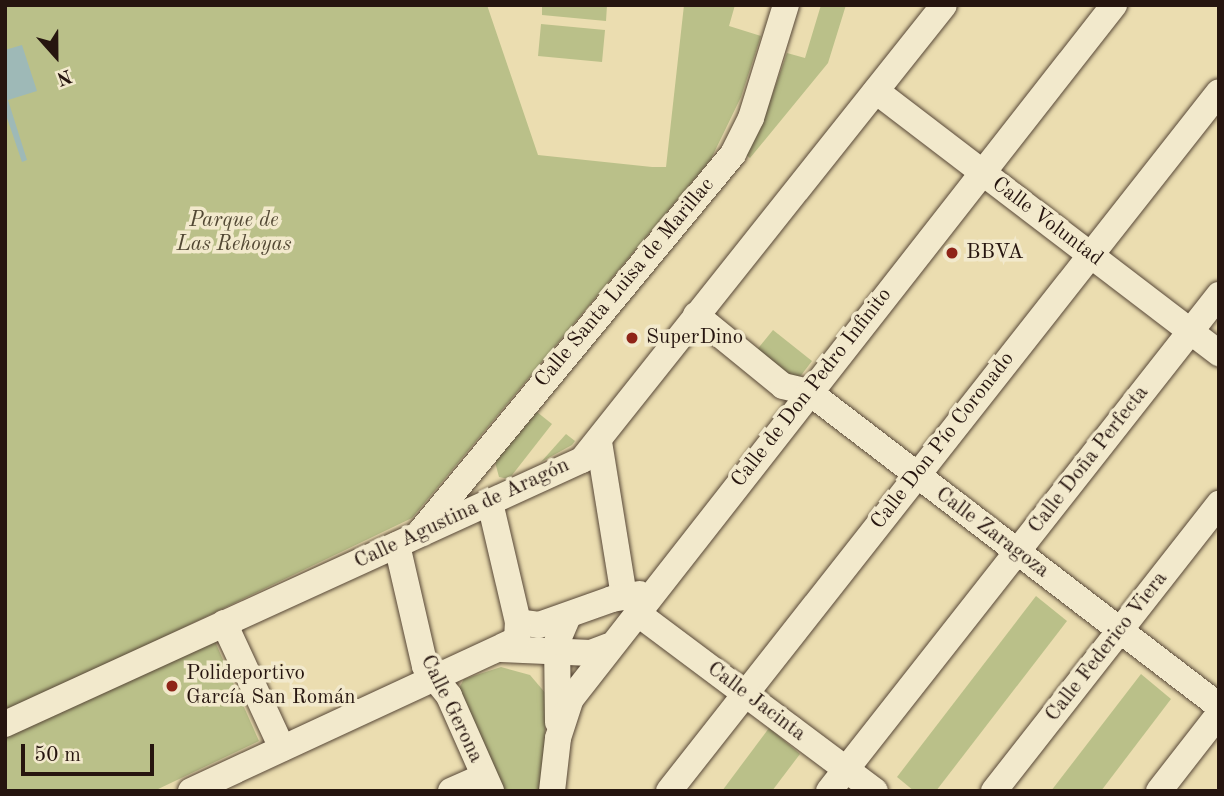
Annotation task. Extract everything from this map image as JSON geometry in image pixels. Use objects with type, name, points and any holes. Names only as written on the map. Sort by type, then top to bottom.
[{"type":"street","name":"Calle Santa Luisa de Marillac","points":[[407,540],[733,154],[751,118],[786,5]]},
{"type":"street","name":"Calle Agustina de Aragón","points":[[5,724],[582,460],[944,5]]},
{"type":"street","name":"Calle de Don Pedro Infinito","points":[[552,791],[558,738],[570,700],[638,601],[808,392],[1114,5]]},
{"type":"street","name":"Calle Voluntad","points":[[876,91],[1219,353]]},
{"type":"street","name":"Calle Don Pío Coronado","points":[[668,791],[1219,92]]},
{"type":"street","name":"Calle Doña Perfecta","points":[[829,791],[1219,295]]},
{"type":"street","name":"Calle Zaragoza","points":[[696,315],[783,386],[808,392],[1219,706]]},
{"type":"street","points":[[518,622],[539,625],[638,601],[599,442]]},
{"type":"street","points":[[490,503],[518,622],[517,640],[508,650]]},
{"type":"street","name":"Calle Federico Viera","points":[[994,791],[1219,504]]},
{"type":"street","name":"Calle Gerona","points":[[407,540],[425,666],[449,696],[488,783]]},
{"type":"street","name":"Calle Jacinta","points":[[638,601],[745,694],[875,791]]},
{"type":"street","points":[[558,738],[556,652],[567,618]]},
{"type":"street","points":[[224,623],[282,748]]},
{"type":"street","points":[[206,788],[282,748],[435,678],[508,650],[596,653],[609,646]]},
{"type":"street","points":[[508,650],[545,667],[556,685]]},
{"type":"street","points":[[1159,791],[1219,714]]},
{"type":"street","points":[[451,791],[488,783]]},
{"type":"green space","name":"Parque de Las Rehoyas","points":[[5,5],[487,5],[538,155],[652,167],[666,167],[684,5],[735,5],[729,26],[761,36],[741,97],[711,159],[412,518],[5,713]]},
{"type":"green space","points":[[542,5],[607,5],[606,21],[542,15]]},
{"type":"green space","points":[[821,5],[846,5],[828,63],[750,158],[745,154],[762,124],[787,53],[805,58]]},
{"type":"green space","points":[[541,24],[605,30],[602,62],[538,56]]},
{"type":"green space","points":[[773,330],[812,361],[796,382],[756,351]]},
{"type":"green space","points":[[537,412],[552,424],[509,479],[499,477],[495,462]]},
{"type":"green space","points":[[566,434],[575,441],[572,445],[541,462]]},
{"type":"green space","points":[[1036,596],[1067,621],[936,791],[914,791],[897,777]]},
{"type":"green space","name":"Polideportivo García San Román","points":[[213,637],[259,741],[154,791],[5,791],[5,735]]},
{"type":"green space","points":[[501,667],[530,675],[547,695],[542,791],[498,791],[458,690],[464,679]]},
{"type":"green space","points":[[1141,674],[1171,699],[1101,791],[1051,791]]},
{"type":"green space","points":[[769,728],[800,754],[772,791],[722,791]]},
{"type":"water","points":[[22,45],[37,91],[8,100],[27,160],[22,162],[5,112],[5,50]]},
{"type":"place","name":"BBVA","points":[[952,253]]},
{"type":"place","name":"SuperDino","points":[[632,338]]},
{"type":"place","name":"Polideportivo García San Román","points":[[172,686]]}]
